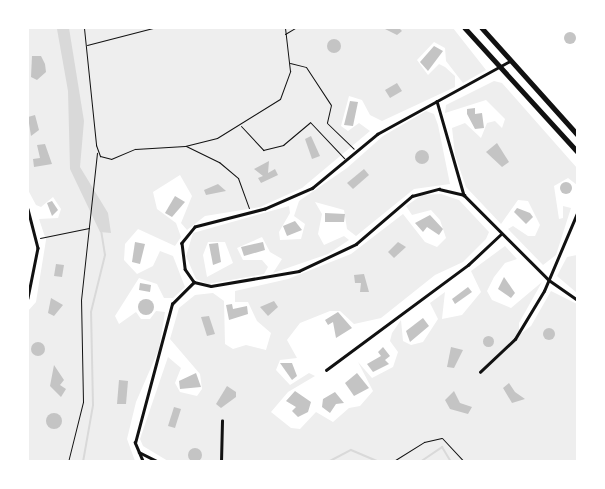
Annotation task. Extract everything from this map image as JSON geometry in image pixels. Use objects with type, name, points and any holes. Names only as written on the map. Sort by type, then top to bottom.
[{"type":"highway","points":[[465,28],[578,152]]},
{"type":"highway","points":[[482,28],[578,135]]},
{"type":"street","points":[[194,282],[182,258],[188,235],[207,220],[250,214],[313,188],[358,153],[378,134],[511,61]]},
{"type":"street","points":[[437,101],[464,195],[500,235],[549,280],[578,300]]},
{"type":"street","points":[[194,282],[211,286],[314,266],[356,244],[412,196],[439,188],[464,195]]},
{"type":"street","points":[[28,209],[37,239],[37,271],[28,298]]},
{"type":"street","points":[[480,372],[515,339],[549,280],[578,211]]},
{"type":"street","points":[[326,370],[468,266],[500,235]]},
{"type":"street","points":[[144,462],[138,451],[139,427],[172,304],[194,282]]},
{"type":"street","points":[[221,462],[222,420]]},
{"type":"street","points":[[138,451],[159,462]]},
{"type":"path","points":[[68,462],[83,402],[81,300],[97,151],[87,90],[84,28]]},
{"type":"path","points":[[86,45],[144,28],[154,28]]},
{"type":"path","points":[[97,151],[111,159],[135,149],[185,146],[241,125],[280,98],[290,64],[285,28]]},
{"type":"path","points":[[285,34],[295,28]]},
{"type":"path","points":[[290,64],[306,67],[331,105],[327,123],[358,153]]},
{"type":"path","points":[[241,125],[264,150],[283,145],[310,122],[347,162]]},
{"type":"path","points":[[185,146],[219,162],[238,178],[250,214]]},
{"type":"path","points":[[37,239],[89,228]]},
{"type":"path","points":[[392,462],[424,442],[442,438],[464,462]]},
{"type":"shaded area","points":[[28,28],[453,28],[486,70],[463,83],[446,61],[445,48],[434,42],[417,60],[428,75],[439,64],[445,67],[455,76],[455,87],[382,121],[370,115],[362,100],[349,96],[341,126],[348,131],[359,123],[370,131],[302,188],[260,207],[205,216],[187,230],[181,223],[192,196],[180,175],[153,192],[157,209],[176,223],[181,237],[175,246],[138,229],[125,244],[124,260],[137,274],[153,266],[160,251],[173,256],[185,287],[173,298],[164,298],[157,284],[139,278],[115,316],[119,324],[136,312],[141,319],[150,319],[156,311],[165,312],[159,349],[136,402],[127,439],[135,461],[28,461],[28,311],[36,302],[46,240],[39,219],[58,218],[61,209],[53,197],[41,207],[36,205],[28,190]]},
{"type":"shaded area","points":[[69,28],[84,121],[80,167],[108,213],[111,233],[100,232],[70,169],[68,91],[57,29]]},
{"type":"shaded area","points":[[494,81],[502,83],[577,168],[577,185],[568,178],[554,186],[559,219],[563,218],[563,206],[571,208],[556,255],[543,265],[508,229],[513,226],[528,236],[535,236],[540,225],[528,201],[518,200],[501,224],[466,187],[455,155],[452,128],[465,123],[481,138],[487,123],[495,121],[502,128],[505,119],[486,100],[445,113],[446,105]]},
{"type":"shaded area","points":[[426,111],[434,114],[450,184],[414,189],[356,236],[347,229],[344,210],[315,202],[322,214],[318,234],[324,245],[344,236],[349,240],[328,254],[273,273],[282,259],[270,252],[262,237],[237,248],[243,260],[262,260],[268,267],[264,274],[208,284],[196,279],[186,256],[193,233],[289,206],[290,213],[279,232],[280,240],[301,239],[305,224],[294,216],[299,201],[347,168],[383,136]],"holes":[[[208,242],[225,242],[233,263],[207,277],[203,255]]]},
{"type":"shaded area","points":[[441,194],[459,200],[489,232],[486,239],[463,262],[435,275],[381,318],[354,324],[340,311],[330,311],[300,323],[287,340],[297,358],[280,360],[276,370],[290,385],[309,373],[315,376],[288,392],[271,412],[291,428],[300,429],[316,412],[333,422],[349,408],[360,406],[373,391],[358,362],[372,378],[393,367],[398,352],[390,341],[392,333],[401,320],[403,341],[411,345],[423,342],[438,319],[430,303],[445,292],[442,319],[462,315],[481,292],[471,271],[505,246],[517,259],[505,263],[494,277],[487,291],[492,300],[511,308],[542,282],[519,323],[519,335],[531,326],[551,291],[577,304],[577,461],[168,461],[143,446],[140,439],[168,357],[181,368],[175,383],[180,392],[197,396],[202,389],[200,374],[170,339],[179,308],[195,295],[213,293],[224,301],[225,344],[233,349],[246,345],[266,350],[271,333],[257,321],[248,302],[235,302],[235,291],[288,279],[351,254],[403,214],[425,242],[437,247],[446,238],[440,220],[431,210],[412,215],[406,206],[422,195]]},
{"type":"shaded area","points":[[578,255],[577,293],[557,276],[567,257]]},
{"type":"building","points":[[383,28],[399,28],[402,31],[397,35]]},
{"type":"building","points":[[568,32],[572,32],[576,38],[572,44],[568,44],[564,40],[564,36]]},
{"type":"building","points":[[334,39],[339,41],[341,46],[339,51],[334,53],[329,51],[327,46],[329,41]]},
{"type":"building","points":[[434,46],[443,51],[428,71],[420,62]]},
{"type":"building","points":[[32,56],[41,56],[45,64],[46,72],[37,80],[31,77]]},
{"type":"building","points":[[397,83],[402,91],[390,98],[385,90]]},
{"type":"building","points":[[350,101],[358,102],[353,126],[344,125]]},
{"type":"building","points":[[475,108],[475,114],[482,113],[484,128],[475,129],[467,114],[467,109]]},
{"type":"building","points":[[35,115],[39,130],[31,136],[28,117]]},
{"type":"building","points":[[311,136],[320,156],[312,159],[305,139]]},
{"type":"building","points":[[497,143],[509,162],[502,167],[486,152]]},
{"type":"building","points":[[45,144],[52,164],[34,167],[33,159],[40,158],[37,145]]},
{"type":"building","points":[[422,150],[427,152],[429,157],[427,162],[422,164],[417,162],[415,157],[417,152]]},
{"type":"building","points":[[269,161],[268,173],[275,169],[278,175],[261,183],[258,178],[263,176],[254,169]]},
{"type":"building","points":[[364,169],[369,175],[353,189],[347,183]]},
{"type":"building","points":[[568,182],[571,183],[571,193],[564,194],[561,193],[560,186],[561,183]]},
{"type":"building","points":[[218,184],[226,191],[206,195],[204,190]]},
{"type":"building","points":[[175,196],[185,202],[172,217],[165,213]]},
{"type":"building","points":[[52,201],[58,210],[52,216],[47,203]]},
{"type":"building","points":[[517,208],[530,213],[533,217],[526,224],[514,212]]},
{"type":"building","points":[[325,213],[345,214],[344,222],[325,222]]},
{"type":"building","points":[[430,215],[443,229],[439,235],[427,227],[423,232],[415,223]]},
{"type":"building","points":[[295,221],[302,230],[287,236],[283,226]]},
{"type":"building","points":[[135,242],[145,244],[140,264],[132,262]]},
{"type":"building","points":[[263,242],[265,250],[244,256],[241,247]]},
{"type":"building","points":[[398,242],[406,247],[394,258],[388,252]]},
{"type":"building","points":[[218,243],[221,262],[213,265],[209,244]]},
{"type":"building","points":[[56,264],[64,265],[62,277],[54,276]]},
{"type":"building","points":[[364,274],[369,292],[360,292],[361,283],[355,283],[354,275]]},
{"type":"building","points":[[504,277],[515,293],[511,298],[498,289]]},
{"type":"building","points":[[140,283],[151,285],[150,292],[139,290]]},
{"type":"building","points":[[468,287],[472,292],[455,304],[452,299]]},
{"type":"building","points":[[51,298],[63,305],[54,316],[48,313]]},
{"type":"building","points":[[146,299],[154,307],[146,315],[138,307]]},
{"type":"building","points":[[274,301],[278,307],[268,316],[260,307]]},
{"type":"building","points":[[232,304],[233,309],[247,306],[248,314],[229,320],[226,305]]},
{"type":"building","points":[[338,312],[352,328],[336,338],[333,322],[328,325],[325,320]]},
{"type":"building","points":[[209,316],[215,334],[207,336],[201,317]]},
{"type":"building","points":[[423,318],[429,326],[410,342],[406,331]]},
{"type":"building","points":[[551,328],[554,329],[554,339],[547,340],[544,339],[543,332],[544,329]]},
{"type":"building","points":[[488,335],[494,341],[488,347],[482,341]]},
{"type":"building","points":[[35,342],[41,342],[45,349],[41,356],[35,356],[31,352],[31,346]]},
{"type":"building","points":[[383,347],[390,356],[385,360],[389,364],[373,372],[367,364],[381,356],[378,352]]},
{"type":"building","points":[[451,347],[463,350],[454,368],[447,367]]},
{"type":"building","points":[[280,363],[292,363],[297,376],[292,380]]},
{"type":"building","points":[[54,365],[64,380],[60,385],[66,389],[61,397],[50,386]]},
{"type":"building","points":[[196,373],[201,387],[180,389],[179,381]]},
{"type":"building","points":[[357,373],[369,388],[354,396],[345,383]]},
{"type":"building","points":[[119,380],[128,381],[126,404],[117,404]]},
{"type":"building","points":[[509,383],[515,392],[525,399],[512,403],[503,388]]},
{"type":"building","points":[[227,386],[236,392],[236,397],[221,408],[216,404]]},
{"type":"building","points":[[295,391],[311,402],[308,412],[298,417],[292,411],[296,407],[286,401]]},
{"type":"building","points":[[454,391],[460,403],[472,407],[468,414],[450,409],[445,400]]},
{"type":"building","points":[[335,392],[344,403],[336,404],[330,413],[322,407],[323,399]]},
{"type":"building","points":[[174,407],[181,409],[175,428],[168,426]]},
{"type":"building","points":[[54,413],[62,421],[54,429],[46,421]]},
{"type":"building","points":[[195,448],[200,450],[202,455],[200,460],[195,462],[190,460],[188,455],[190,450]]},
{"type":"waterway","points":[[83,462],[93,405],[91,312],[105,255],[101,230]]},
{"type":"waterway","points":[[420,462],[442,447],[451,462]]},
{"type":"waterway","points":[[328,462],[351,450],[379,462]]},
{"type":"waterway","points":[[395,462],[409,462]]}]
